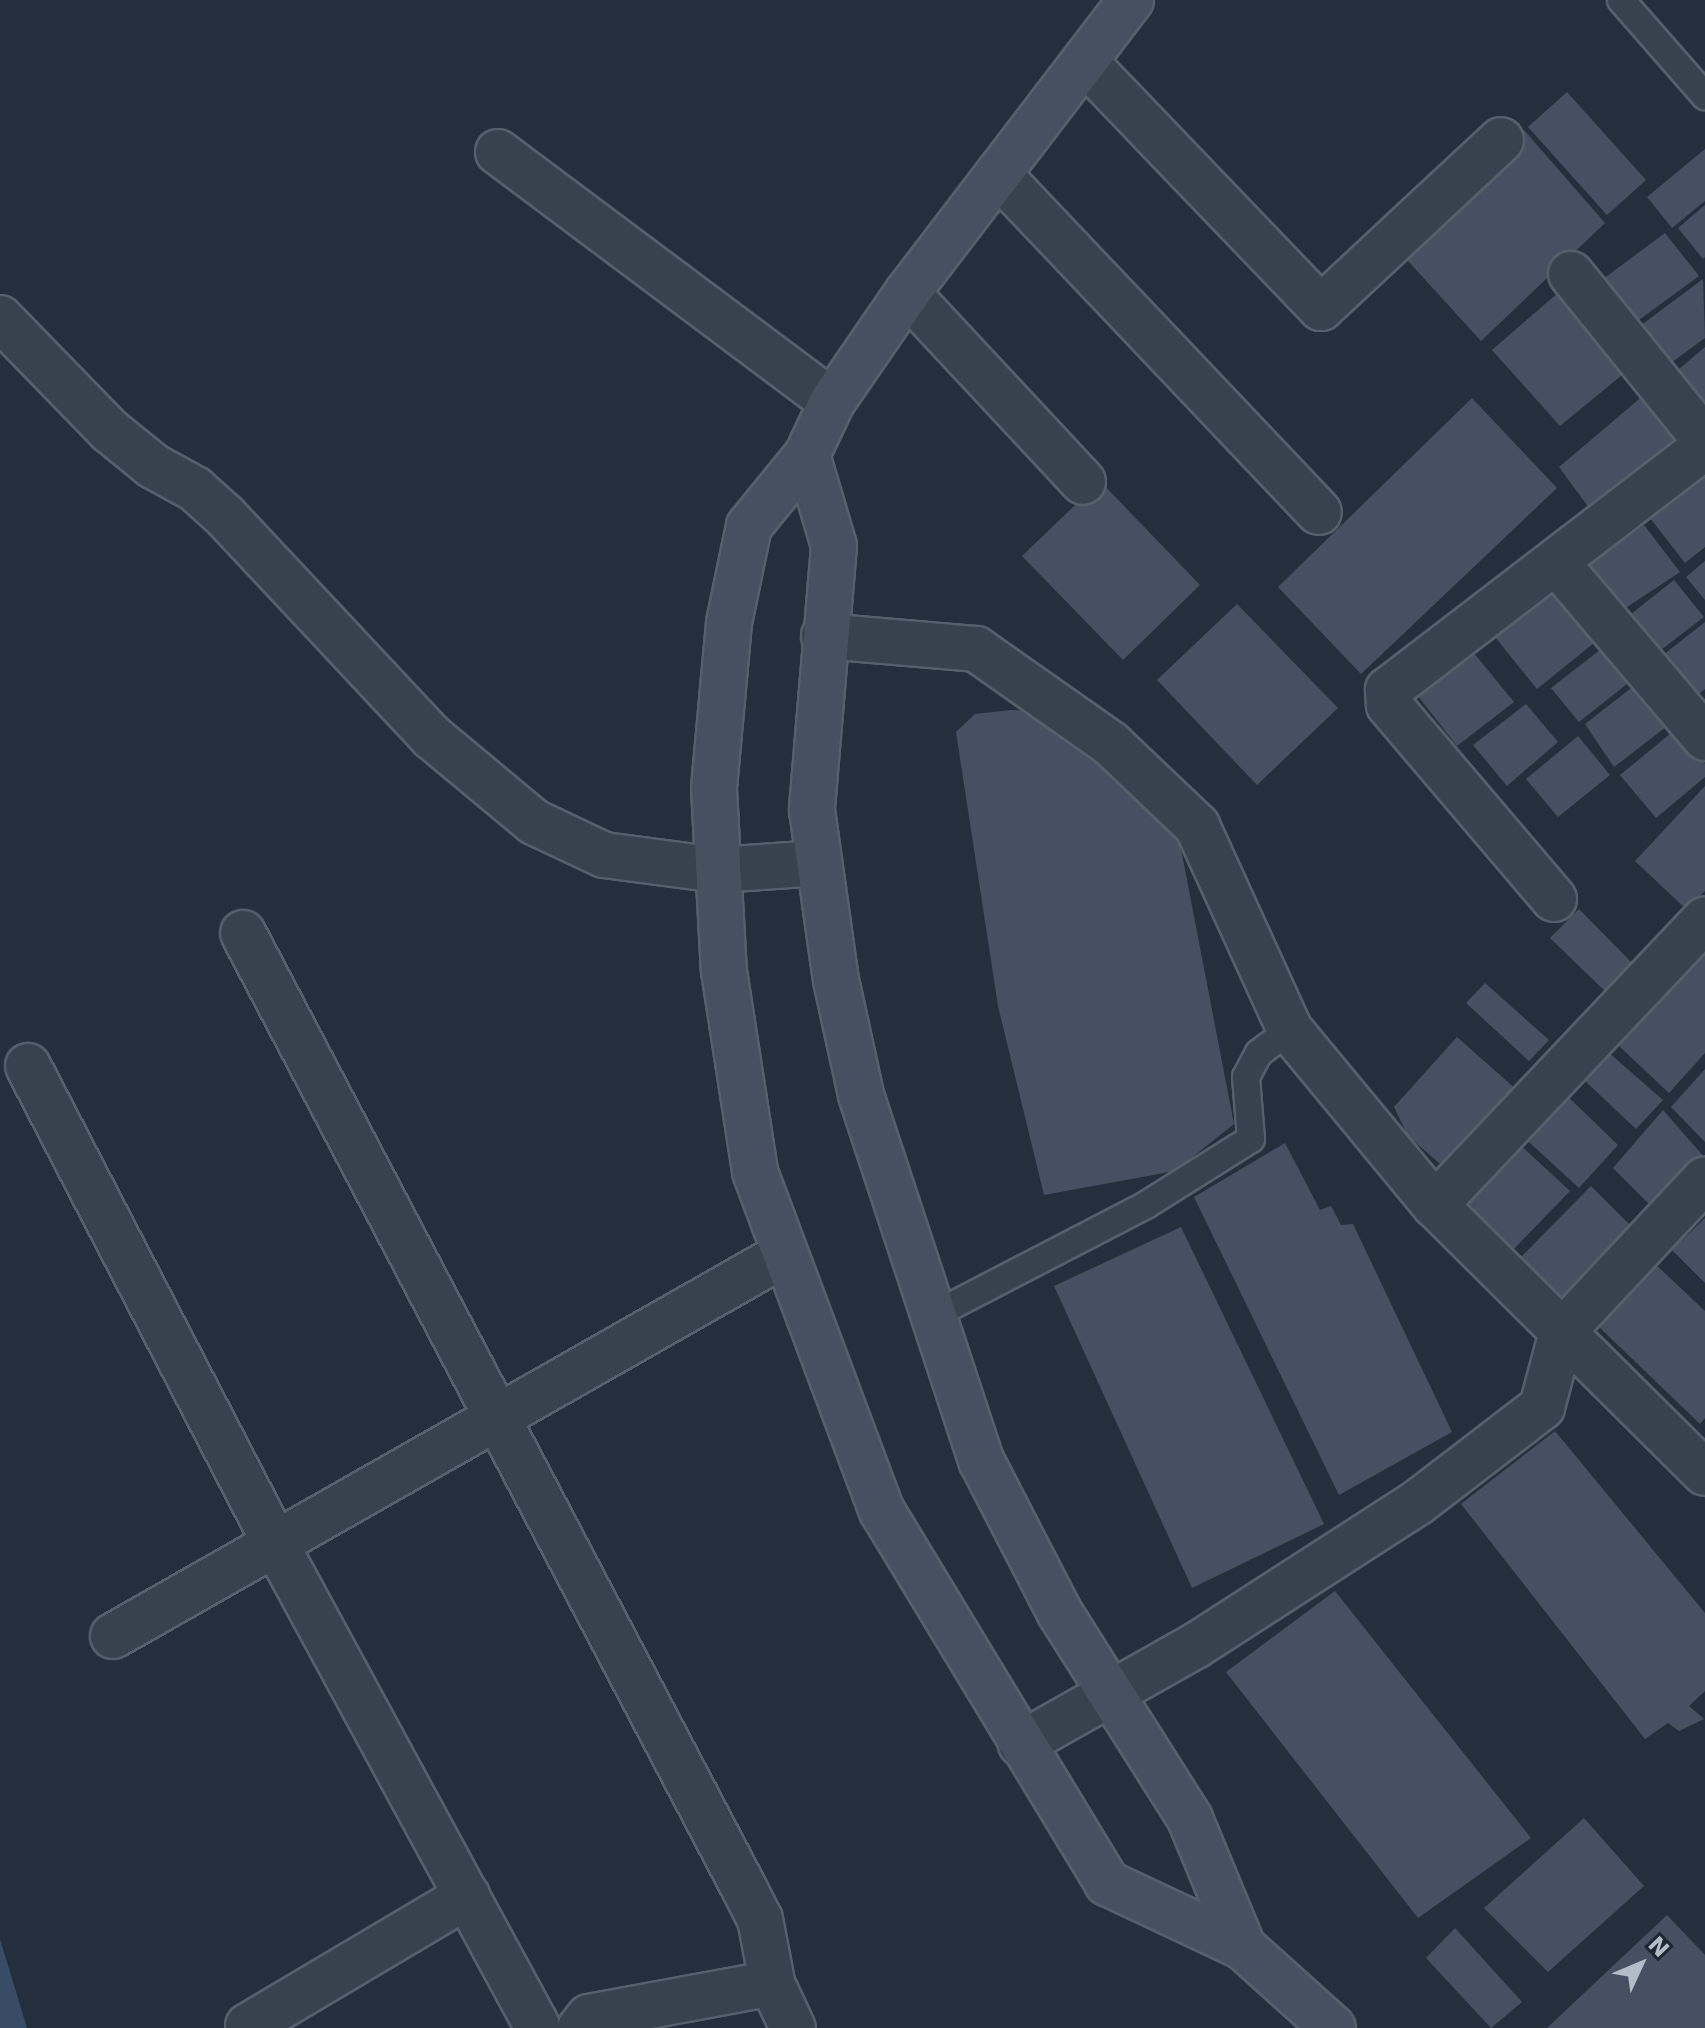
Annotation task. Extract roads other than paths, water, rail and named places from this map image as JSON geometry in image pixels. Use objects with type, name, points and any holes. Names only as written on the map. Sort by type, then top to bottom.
[{"type":"street","points":[[1131,0],[907,293],[832,402],[807,455],[749,526],[729,623],[714,789],[724,971],[755,1172],[783,1255],[882,1511],[1107,1883],[1243,1947],[1318,2023]]},
{"type":"street","points":[[1085,62],[1321,308],[1501,140]]},
{"type":"street","points":[[498,152],[832,402]]},
{"type":"street","points":[[998,174],[1319,512]]},
{"type":"street","points":[[1571,274],[1705,440]]},
{"type":"street","points":[[907,293],[1083,482]]},
{"type":"street","points":[[0,318],[110,431],[225,516],[432,737],[534,822],[604,855],[718,870],[819,863]]},
{"type":"street","points":[[1554,899],[1387,697],[1388,690],[1705,447]]},
{"type":"street","points":[[807,455],[834,546],[824,636],[812,810],[836,980],[861,1095],[982,1462],[1060,1613],[1190,1819],[1243,1947]]},
{"type":"street","points":[[1556,562],[1705,738]]},
{"type":"street","points":[[824,636],[976,649],[1111,744],[1197,826],[1290,1030],[1435,1205],[1562,1332],[1701,1459]]},
{"type":"street","points":[[1435,1205],[1705,919]]},
{"type":"street","points":[[243,933],[760,1919],[773,1987],[793,2028]]},
{"type":"street","points":[[28,1066],[275,1543],[537,2026]]},
{"type":"street","points":[[1021,1744],[1113,1695],[1417,1503],[1542,1407],[1562,1332],[1705,1179]]},
{"type":"street","points":[[113,1636],[783,1255]]},
{"type":"street","points":[[248,2026],[467,1896]]},
{"type":"street","points":[[580,2028],[589,2017],[773,1987]]},
{"type":"lane","points":[[1621,0],[1705,96]]},
{"type":"lane","points":[[934,1315],[1146,1205],[1251,1139],[1246,1077],[1259,1053],[1290,1030]]},
{"type":"water","points":[[0,1939],[27,2028],[0,2028]]}]
